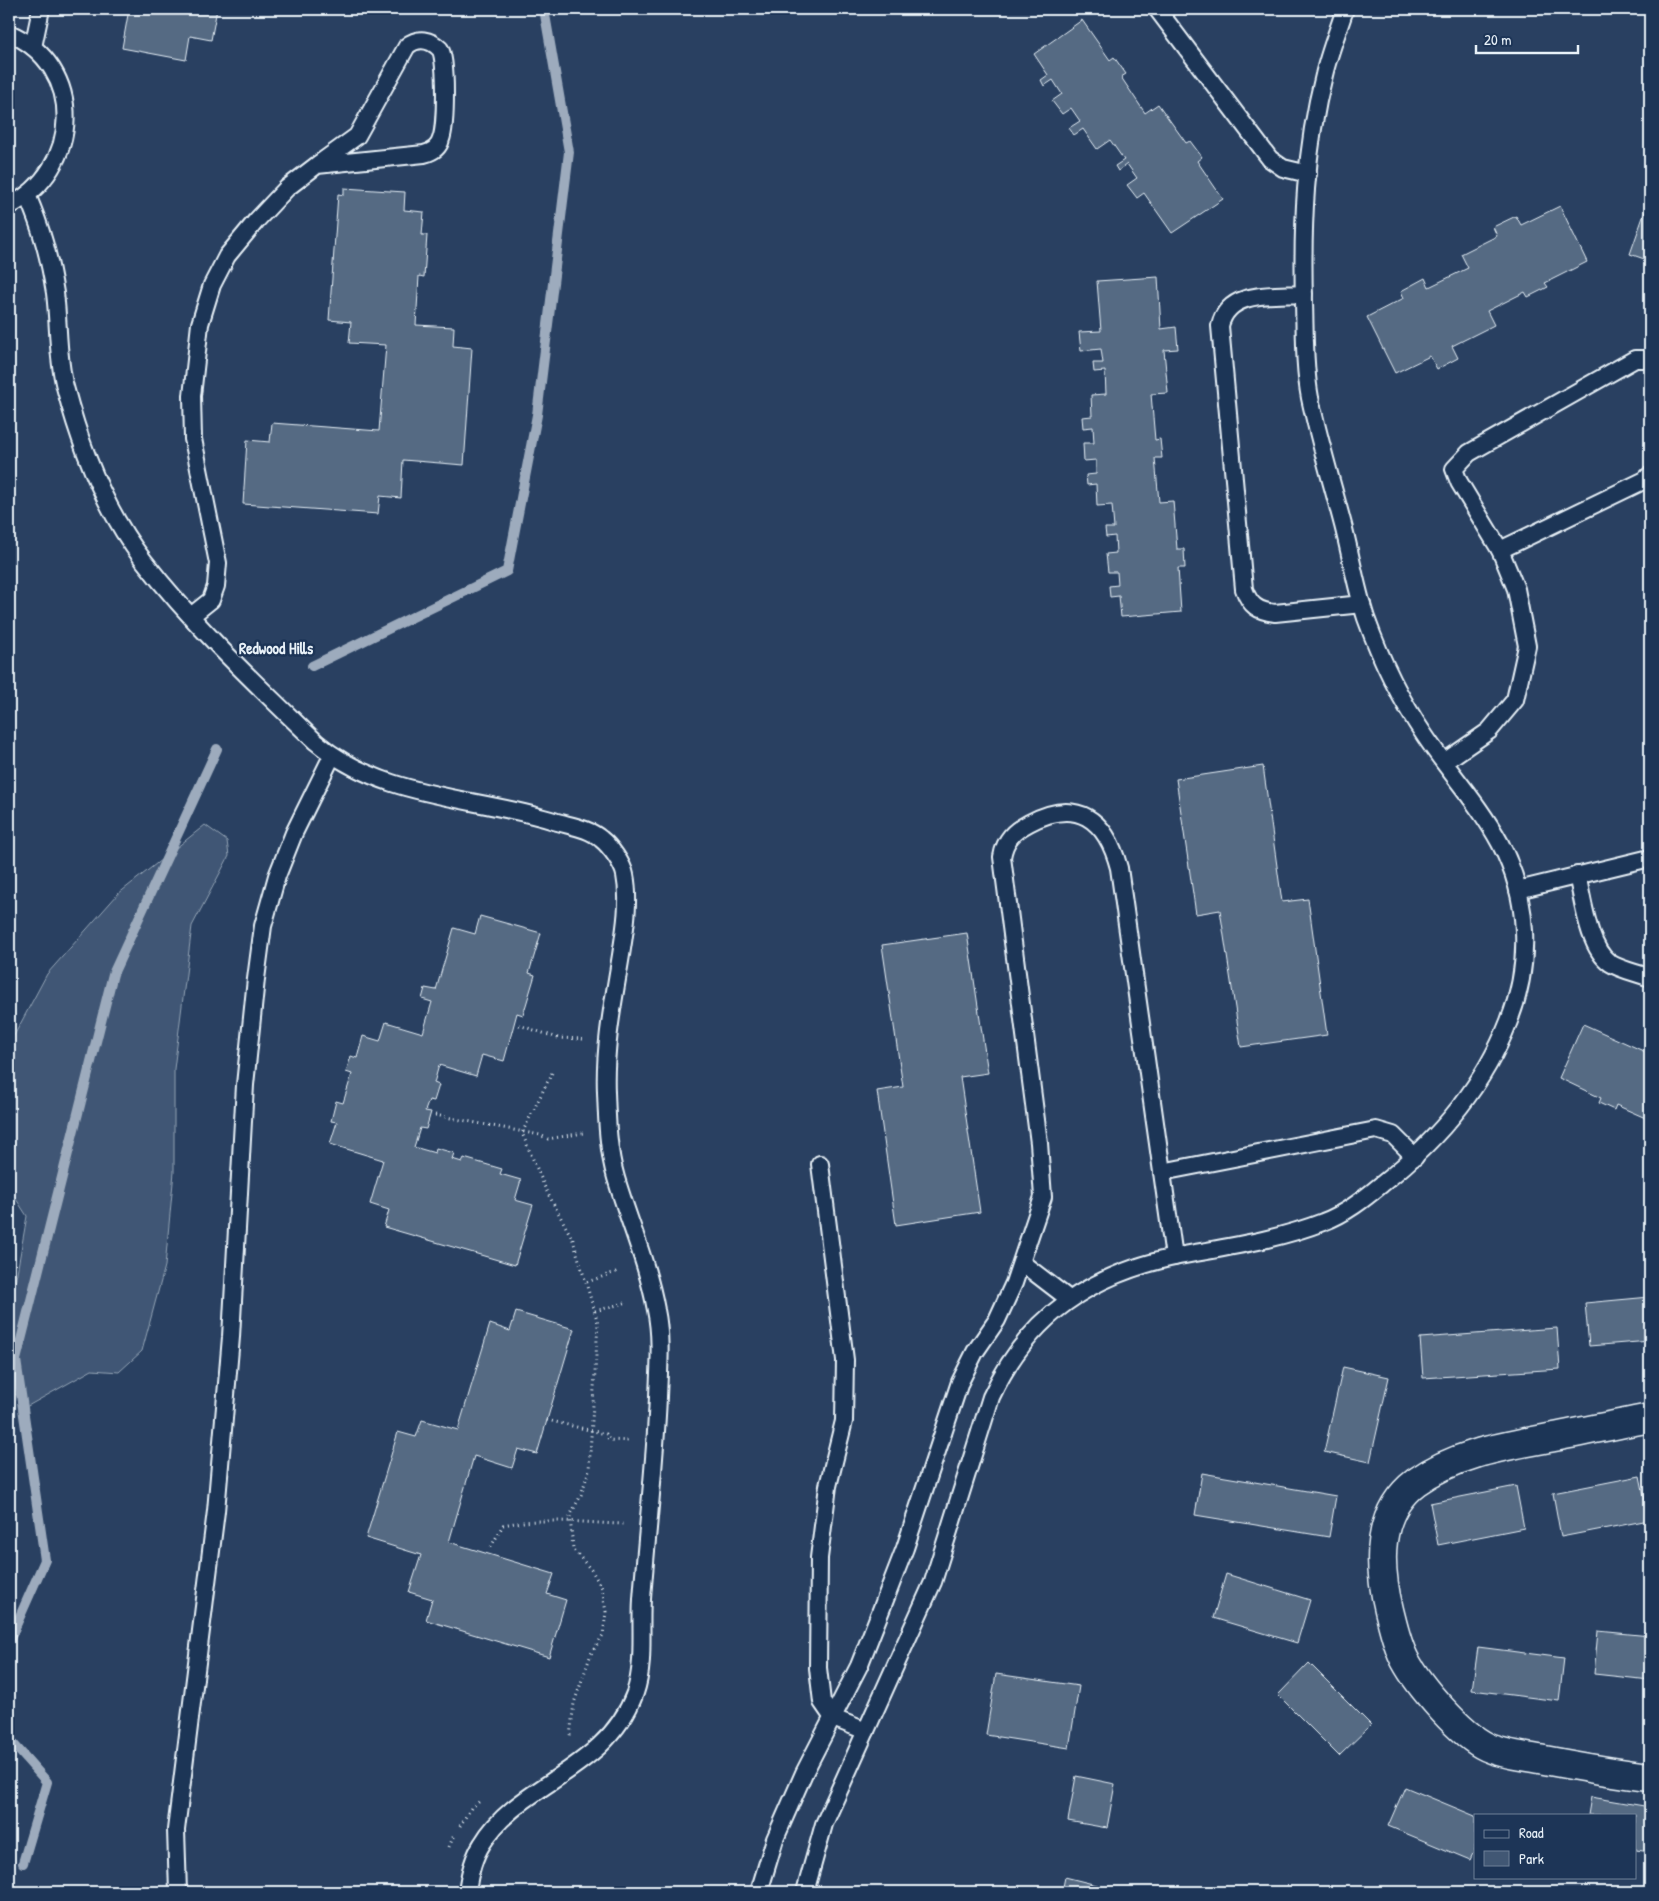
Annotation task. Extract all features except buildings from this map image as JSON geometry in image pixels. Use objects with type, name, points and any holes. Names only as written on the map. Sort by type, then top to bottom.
[{"type":"street","points":[[1650,1418],[1490,1449],[1440,1466],[1408,1490],[1389,1516],[1382,1538],[1380,1571],[1392,1626],[1405,1660],[1450,1718],[1468,1735],[1488,1748],[1614,1773],[1650,1777]]},
{"type":"lane","points":[[33,47],[41,9]]},
{"type":"lane","points":[[1157,9],[1270,159],[1283,168],[1308,174]]},
{"type":"lane","points":[[805,1892],[824,1824],[933,1582],[995,1388],[1003,1370],[1037,1326],[1059,1305],[1082,1290],[1131,1270],[1174,1257],[1261,1241],[1329,1220],[1361,1201],[1415,1157],[1440,1132],[1470,1096],[1510,1018],[1524,962],[1524,922],[1516,877],[1499,841],[1421,730],[1387,672],[1362,604],[1310,397],[1306,360],[1304,294],[1310,144],[1324,75],[1345,9]]},
{"type":"lane","points":[[9,33],[33,47],[47,62],[60,86],[66,119],[62,150],[51,171],[28,195],[9,206]]},
{"type":"lane","points":[[191,616],[211,600],[216,586],[218,564],[193,439],[192,396],[200,324],[212,285],[228,256],[287,188],[317,165],[357,136],[406,46],[417,40],[423,40],[432,43],[440,49],[445,63],[443,134],[434,149],[424,154],[317,165]]},
{"type":"lane","points":[[28,195],[45,239],[55,294],[63,382],[74,424],[90,467],[117,519],[144,561],[191,616],[228,657],[332,756],[386,783],[540,816],[584,830],[602,840],[625,872],[625,927],[607,1056],[606,1090],[614,1174],[656,1306],[660,1332],[656,1443],[642,1602],[640,1666],[634,1693],[611,1734],[590,1755],[519,1805],[491,1832],[481,1846],[473,1865],[467,1892]]},
{"type":"lane","points":[[1304,294],[1247,298],[1229,307],[1222,316],[1220,326],[1244,589],[1251,604],[1263,612],[1275,613],[1362,604]]},
{"type":"lane","points":[[1444,762],[1489,731],[1515,700],[1528,646],[1516,589],[1500,550],[1459,482],[1454,469],[1469,453],[1635,359],[1650,359]]},
{"type":"lane","points":[[1500,550],[1645,480],[1650,475]]},
{"type":"lane","points":[[178,1892],[178,1812],[216,1511],[231,1328],[246,1076],[263,926],[277,876],[294,833],[332,756]]},
{"type":"lane","points":[[759,1892],[775,1839],[804,1773],[858,1666],[906,1548],[960,1382],[975,1352],[997,1320],[1022,1263],[1043,1196],[1039,1143],[1002,857],[1004,846],[1010,836],[1019,828],[1049,814],[1062,811],[1086,817],[1097,824],[1107,835],[1114,849],[1174,1257]]},
{"type":"lane","points":[[1518,890],[1650,858]]},
{"type":"lane","points":[[1577,875],[1591,933],[1602,955],[1610,963],[1650,978]]},
{"type":"lane","points":[[1162,1172],[1376,1130],[1393,1135],[1415,1157]]},
{"type":"lane","points":[[820,1164],[844,1360],[844,1422],[828,1486],[818,1558],[818,1668],[822,1702],[833,1718],[866,1731]]},
{"type":"lane","points":[[1022,1263],[1069,1299]]},
{"type":"path","points":[[519,1025],[558,1038]]},
{"type":"path","points":[[552,1073],[522,1133],[546,1190],[573,1240],[588,1282],[598,1323],[589,1470],[581,1495],[570,1516],[570,1522],[573,1549],[592,1571],[602,1588],[606,1612],[603,1635],[591,1654],[574,1704],[571,1734],[568,1741]]},
{"type":"path","points":[[434,1116],[540,1135],[548,1139],[609,1129]]},
{"type":"path","points":[[588,1282],[600,1278]]},
{"type":"path","points":[[595,1311],[608,1307]]},
{"type":"path","points":[[548,1420],[606,1434],[609,1440]]},
{"type":"path","points":[[491,1547],[504,1525],[553,1520],[595,1524]]},
{"type":"path","points":[[448,1852],[450,1842],[471,1808],[487,1796]]},
{"type":"green space","points":[[205,825],[227,841],[229,856],[192,926],[174,1069],[174,1172],[165,1266],[142,1351],[119,1372],[92,1370],[26,1407],[9,1387],[9,1318],[27,1216],[9,1188],[9,1045],[47,974],[118,894]]},
{"type":"waterway","points":[[312,666],[507,571],[537,415],[569,152],[544,9]]},
{"type":"waterway","points":[[9,1641],[45,1560],[16,1360],[113,974],[217,749]]},
{"type":"waterway","points":[[9,1739],[47,1782],[23,1863]]},
{"type":"district","name":"Redwood Hills","points":[[276,648]]}]
